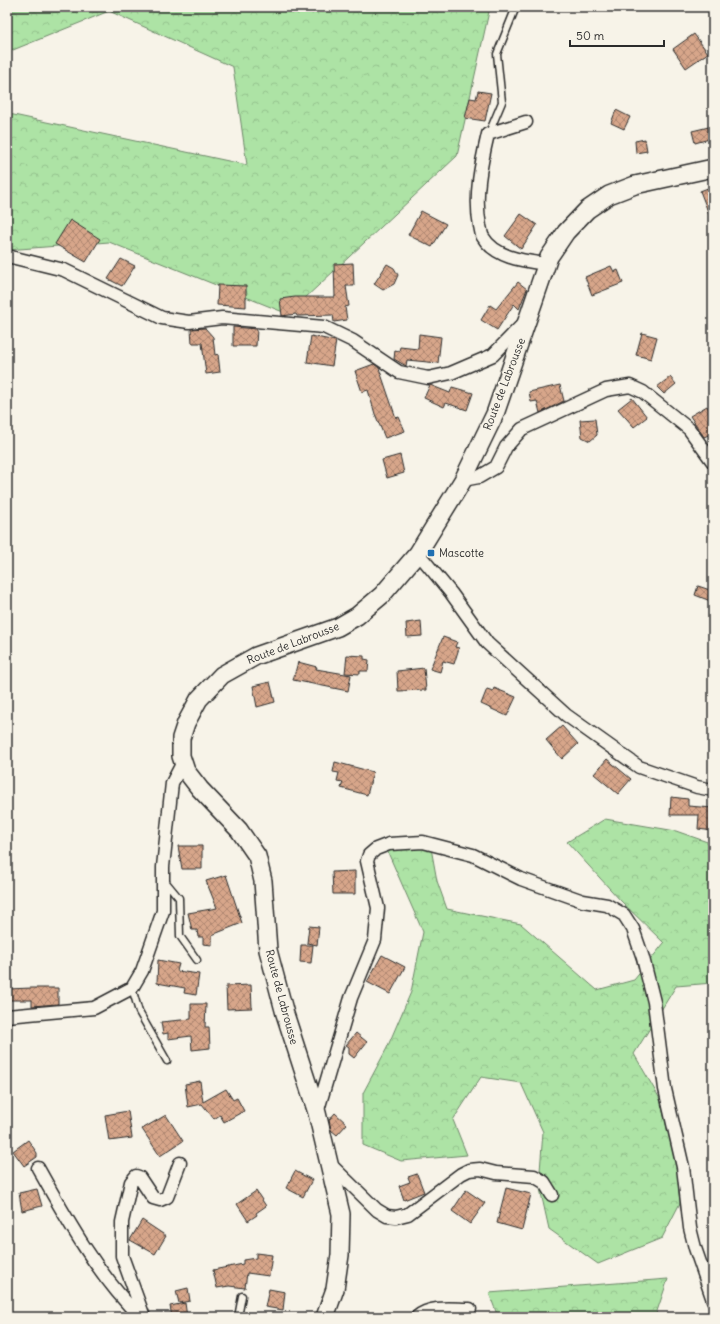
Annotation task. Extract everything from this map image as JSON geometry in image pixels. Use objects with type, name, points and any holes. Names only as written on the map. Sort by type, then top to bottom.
[{"type":"street","points":[[526,122],[488,134],[481,162],[477,210],[482,237],[495,249],[517,260],[546,264]]},
{"type":"street","name":"Route de Labrousse","points":[[325,1317],[335,1289],[340,1255],[341,1214],[317,1113],[285,1014],[268,950],[263,881],[257,856],[239,830],[200,789],[186,771],[183,762],[180,738],[199,699],[222,675],[256,656],[338,627],[357,616],[382,595],[418,552],[464,480],[495,414],[529,318],[548,257],[566,232],[587,210],[609,195],[635,185],[713,168]]},
{"type":"street","points":[[7,256],[64,270],[162,318],[174,321],[189,322],[222,318],[324,327],[353,341],[400,372],[428,378],[451,373],[493,355],[529,318]]},
{"type":"street","points":[[464,480],[479,477],[496,466],[506,447],[522,429],[600,392],[630,386],[643,392],[689,429],[713,462]]},
{"type":"street","points":[[418,552],[451,593],[486,643],[566,714],[639,767],[697,787],[713,790]]},
{"type":"street","points":[[7,1016],[94,1008],[132,988],[142,971],[163,911],[163,878],[172,783],[183,762]]},
{"type":"street","points":[[317,1113],[351,998],[375,940],[378,908],[367,861],[369,855],[389,844],[423,842],[473,855],[521,879],[583,901],[607,905],[624,915],[633,930],[643,958],[654,1002],[665,1089],[683,1168],[687,1204],[695,1248],[713,1300]]},
{"type":"street","points":[[144,1317],[122,1256],[122,1222],[127,1196],[133,1177],[136,1176],[139,1177],[154,1198],[160,1200],[167,1196],[180,1163]]},
{"type":"street","points":[[330,1164],[377,1210],[387,1216],[396,1217],[408,1214],[461,1174],[469,1170],[480,1169],[496,1173],[534,1176],[544,1182],[552,1195]]},
{"type":"street","points":[[38,1168],[75,1234],[129,1306],[140,1317]]},
{"type":"street","points":[[417,1317],[421,1313],[434,1309],[470,1309]]},
{"type":"lane","points":[[488,134],[502,102],[497,54],[516,7]]},
{"type":"lane","points":[[163,878],[178,898],[180,936],[197,960]]},
{"type":"lane","points":[[132,988],[139,1012],[167,1061]]},
{"type":"lane","points":[[238,1317],[242,1296]]},
{"type":"green space","points":[[7,7],[490,7],[457,156],[288,314],[109,242],[7,250],[7,117],[9,114],[247,165],[233,67],[109,11],[13,50],[7,50]]},
{"type":"green space","points":[[605,819],[676,831],[713,844],[713,983],[676,986],[634,1054],[660,1099],[677,1169],[680,1203],[662,1238],[598,1264],[549,1229],[539,1184],[543,1132],[521,1083],[481,1077],[453,1120],[467,1155],[401,1161],[363,1145],[363,1093],[387,1048],[411,992],[423,932],[386,848],[431,848],[437,881],[447,909],[521,924],[597,990],[634,980],[664,943],[621,901],[567,842]]},
{"type":"green space","points":[[668,1279],[655,1317],[498,1317],[489,1293]]},
{"type":"building","points":[[694,34],[708,53],[686,68],[673,49]]},
{"type":"building","points":[[478,91],[491,93],[485,121],[465,118],[470,98],[476,99]]},
{"type":"building","points":[[616,110],[630,117],[624,129],[611,123]]},
{"type":"building","points":[[713,126],[713,138],[695,143],[692,131]]},
{"type":"building","points":[[645,139],[647,151],[636,153],[635,141]]},
{"type":"building","points":[[713,186],[713,222],[712,222],[700,191]]},
{"type":"building","points":[[421,211],[446,224],[432,247],[408,235]]},
{"type":"building","points":[[521,214],[537,225],[521,249],[505,236]]},
{"type":"building","points":[[70,220],[100,239],[86,262],[55,244]]},
{"type":"building","points":[[121,259],[135,266],[122,286],[108,279]]},
{"type":"building","points":[[353,263],[354,286],[346,286],[349,306],[345,307],[347,320],[334,322],[333,315],[297,316],[296,314],[282,316],[280,299],[295,297],[335,297],[334,264]]},
{"type":"building","points":[[387,264],[394,268],[398,275],[394,284],[383,290],[374,284]]},
{"type":"building","points":[[611,266],[614,272],[618,270],[623,283],[592,295],[585,277]]},
{"type":"building","points":[[518,282],[527,289],[519,309],[514,304],[497,330],[481,320],[490,305],[496,309]]},
{"type":"building","points":[[218,285],[246,286],[246,307],[217,305]]},
{"type":"building","points":[[233,327],[257,329],[256,346],[233,346]]},
{"type":"building","points":[[205,328],[213,337],[215,355],[218,354],[220,372],[206,374],[202,343],[192,343],[191,329]]},
{"type":"building","points":[[642,333],[657,337],[651,359],[636,355]]},
{"type":"building","points":[[419,334],[441,337],[438,363],[407,360],[406,366],[394,359],[395,350],[399,351],[400,347],[418,349]]},
{"type":"building","points":[[311,336],[336,341],[332,366],[307,362]]},
{"type":"building","points":[[374,364],[379,368],[396,418],[399,417],[405,431],[385,438],[375,414],[368,390],[362,392],[355,371]]},
{"type":"building","points":[[670,377],[676,384],[664,394],[657,387]]},
{"type":"building","points":[[430,385],[450,393],[452,387],[473,393],[467,410],[446,403],[444,407],[424,398]]},
{"type":"building","points":[[560,385],[564,401],[540,413],[537,401],[531,402],[529,392]]},
{"type":"building","points":[[632,398],[647,417],[634,427],[618,409]]},
{"type":"building","points":[[707,406],[713,417],[713,433],[704,437],[690,416]]},
{"type":"building","points":[[595,419],[597,435],[590,441],[582,437],[580,420]]},
{"type":"building","points":[[400,455],[404,473],[387,478],[382,460]]},
{"type":"building","points":[[698,586],[713,591],[713,602],[695,595]]},
{"type":"building","points":[[421,621],[422,636],[407,637],[406,623]]},
{"type":"building","points":[[443,637],[457,642],[455,647],[459,648],[454,664],[443,661],[440,672],[430,669]]},
{"type":"building","points":[[347,655],[364,656],[364,659],[369,660],[368,671],[360,671],[360,674],[345,673]]},
{"type":"building","points":[[298,662],[317,667],[316,669],[351,675],[348,691],[293,680]]},
{"type":"building","points":[[424,668],[426,690],[398,691],[397,671]]},
{"type":"building","points":[[270,682],[275,702],[257,707],[253,686]]},
{"type":"building","points":[[494,688],[516,697],[507,716],[481,704],[487,689],[493,691]]},
{"type":"building","points":[[562,726],[578,744],[562,759],[546,740]]},
{"type":"building","points":[[607,759],[631,779],[618,794],[594,774]]},
{"type":"building","points":[[335,762],[373,772],[367,795],[341,788],[343,782],[337,781],[339,773],[333,772]]},
{"type":"building","points":[[671,797],[688,799],[688,806],[713,808],[713,831],[698,829],[699,815],[670,815]]},
{"type":"building","points":[[178,846],[202,846],[202,869],[182,869]]},
{"type":"building","points":[[355,871],[355,894],[333,894],[332,872]]},
{"type":"building","points":[[226,875],[242,923],[212,935],[212,945],[203,944],[203,937],[198,937],[197,930],[192,930],[188,913],[217,908],[206,881]]},
{"type":"building","points":[[309,926],[319,927],[317,945],[307,943]]},
{"type":"building","points":[[301,945],[313,945],[311,963],[300,962]]},
{"type":"building","points":[[382,955],[405,967],[390,994],[367,982]]},
{"type":"building","points":[[158,960],[179,964],[177,971],[199,974],[196,995],[184,993],[185,988],[157,983]]},
{"type":"building","points":[[251,985],[252,1008],[227,1009],[226,986]]},
{"type":"building","points":[[58,988],[58,1004],[32,1006],[32,1000],[7,1000],[7,989]]},
{"type":"building","points":[[191,1004],[206,1004],[205,1027],[209,1027],[210,1048],[192,1050],[191,1036],[168,1039],[168,1033],[163,1034],[161,1022],[191,1019]]},
{"type":"building","points":[[356,1033],[367,1042],[354,1058],[349,1054],[349,1047],[346,1045]]},
{"type":"building","points":[[200,1081],[203,1102],[226,1089],[233,1100],[237,1098],[244,1111],[224,1122],[220,1115],[214,1119],[202,1104],[188,1107],[185,1084]]},
{"type":"building","points":[[128,1111],[132,1138],[109,1141],[105,1115]]},
{"type":"building","points":[[335,1113],[347,1124],[337,1135],[331,1130],[329,1120]]},
{"type":"building","points":[[166,1115],[183,1141],[160,1156],[142,1129]]},
{"type":"building","points":[[28,1140],[37,1153],[37,1157],[24,1166],[13,1151]]},
{"type":"building","points":[[295,1171],[312,1180],[303,1197],[286,1188]]},
{"type":"building","points":[[417,1174],[424,1192],[404,1200],[399,1186],[410,1182],[408,1177]]},
{"type":"building","points":[[506,1188],[531,1194],[522,1230],[497,1223]]},
{"type":"building","points":[[37,1189],[42,1206],[22,1211],[19,1193]]},
{"type":"building","points":[[466,1190],[485,1203],[470,1224],[452,1211]]},
{"type":"building","points":[[256,1191],[266,1206],[248,1221],[237,1204]]},
{"type":"building","points":[[142,1220],[166,1236],[155,1254],[130,1240]]},
{"type":"building","points":[[256,1253],[272,1255],[269,1276],[247,1273],[245,1288],[229,1286],[217,1288],[213,1270],[243,1264],[243,1260],[256,1258]]},
{"type":"building","points":[[188,1288],[190,1301],[179,1303],[176,1291]]},
{"type":"building","points":[[269,1289],[285,1292],[283,1310],[265,1307]]},
{"type":"building","points":[[185,1303],[187,1317],[172,1317],[170,1306]]},
{"type":"place","name":"Mascotte","points":[[431,553]]}]
